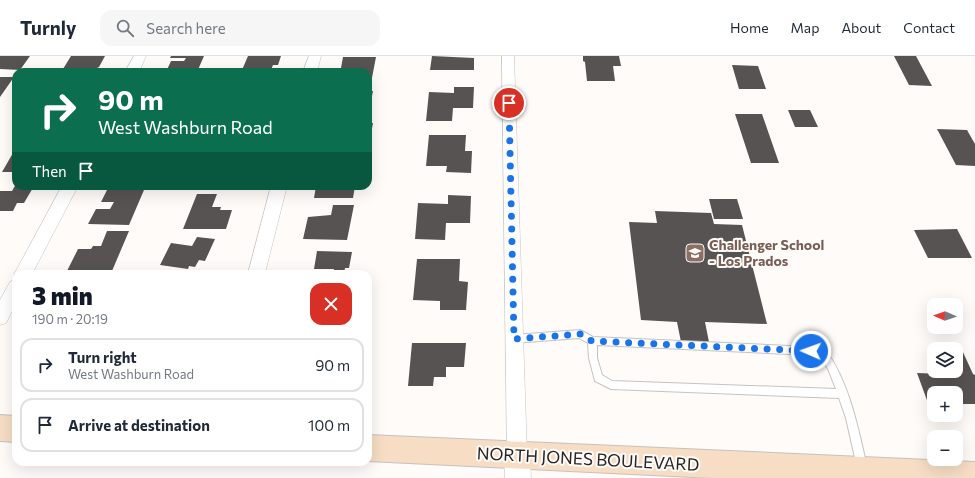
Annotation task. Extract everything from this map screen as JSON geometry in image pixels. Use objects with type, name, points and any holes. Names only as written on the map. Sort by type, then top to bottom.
[{"type":"main road","points":[[0,428],[12,429]]},
{"type":"main road","name":"NORTH JONES BOULEVARD","points":[[372,449],[518,467],[863,471],[975,476]]},
{"type":"street","points":[[134,68],[140,56]]},
{"type":"street","points":[[311,68],[315,56]]},
{"type":"street","points":[[508,56],[518,467]]},
{"type":"street","points":[[25,270],[68,190]]},
{"type":"street","points":[[257,270],[279,190]]},
{"type":"street","points":[[0,317],[12,294]]},
{"type":"lane","points":[[514,339],[580,334],[592,341],[811,351],[824,355],[832,367],[843,394],[851,418],[863,471]]},
{"type":"lane","points":[[592,341],[593,358],[598,378],[611,385],[843,394]]},
{"type":"building","points":[[0,56],[30,56],[21,68],[0,69]]},
{"type":"building","points":[[71,56],[105,56],[97,68],[64,68]]},
{"type":"building","points":[[171,56],[204,56],[199,68],[168,68],[171,61],[184,61],[186,58],[170,58]]},
{"type":"building","points":[[248,56],[281,56],[278,65],[273,65],[272,68],[243,68]]},
{"type":"building","points":[[432,56],[474,58],[474,70],[430,70]]},
{"type":"building","points":[[583,56],[619,56],[621,66],[613,66],[615,81],[587,81]]},
{"type":"building","points":[[894,56],[916,56],[932,86],[909,85]]},
{"type":"building","points":[[343,57],[376,57],[372,78],[372,68],[341,68]]},
{"type":"building","points":[[732,65],[758,66],[766,89],[739,89]]},
{"type":"building","points":[[0,77],[12,77],[12,80],[0,97]]},
{"type":"building","points":[[454,87],[474,87],[473,108],[453,108],[452,121],[426,121],[429,92],[454,93]]},
{"type":"building","points":[[788,110],[810,110],[818,127],[795,127]]},
{"type":"building","points":[[735,114],[762,114],[779,163],[751,163]]},
{"type":"building","points":[[937,129],[967,130],[975,144],[975,166],[956,165]]},
{"type":"building","points":[[429,135],[466,135],[465,151],[472,151],[471,173],[446,172],[447,166],[426,166]]},
{"type":"building","points":[[12,155],[12,172],[2,172]]},
{"type":"building","points":[[32,190],[24,203],[17,203],[13,211],[0,211],[0,191]]},
{"type":"building","points":[[107,190],[144,190],[129,225],[88,224],[96,209],[110,209],[114,202],[101,202]]},
{"type":"building","points":[[315,190],[354,190],[353,198],[314,198]]},
{"type":"building","points":[[197,194],[217,194],[212,207],[221,207],[220,210],[232,210],[226,229],[183,229]]},
{"type":"building","points":[[448,195],[471,196],[470,223],[446,223],[445,240],[415,239],[418,203],[448,204]]},
{"type":"building","points":[[709,199],[737,199],[743,219],[714,219]]},
{"type":"building","points":[[333,205],[354,205],[347,240],[303,239],[308,217],[331,215]]},
{"type":"building","points":[[655,211],[711,213],[714,224],[742,225],[767,324],[705,322],[709,342],[681,342],[677,322],[641,320],[629,222],[657,223]]},
{"type":"building","points":[[957,229],[972,258],[928,258],[914,230]]},
{"type":"building","points":[[107,231],[129,231],[112,270],[68,270],[78,249],[91,249],[93,246],[101,246]]},
{"type":"building","points":[[197,237],[215,239],[205,261],[199,260],[195,267],[189,266],[188,269],[160,265],[171,243],[192,246]]},
{"type":"building","points":[[317,251],[352,252],[349,268],[345,268],[345,270],[314,269]]},
{"type":"building","points":[[417,259],[460,259],[459,281],[468,282],[466,310],[440,310],[440,301],[413,300]]},
{"type":"building","points":[[412,343],[466,343],[464,367],[446,367],[446,377],[434,377],[433,386],[408,386]]},
{"type":"building","points":[[963,352],[973,374],[975,375],[975,404],[963,404],[963,386],[927,386],[927,400],[917,373],[927,373],[927,378],[963,378]]},
{"type":"place","name":"Challenger School - Los Prados","points":[[695,253]]},
{"type":"route","points":[[509,103],[514,339],[580,334],[592,341],[811,351]]}]
